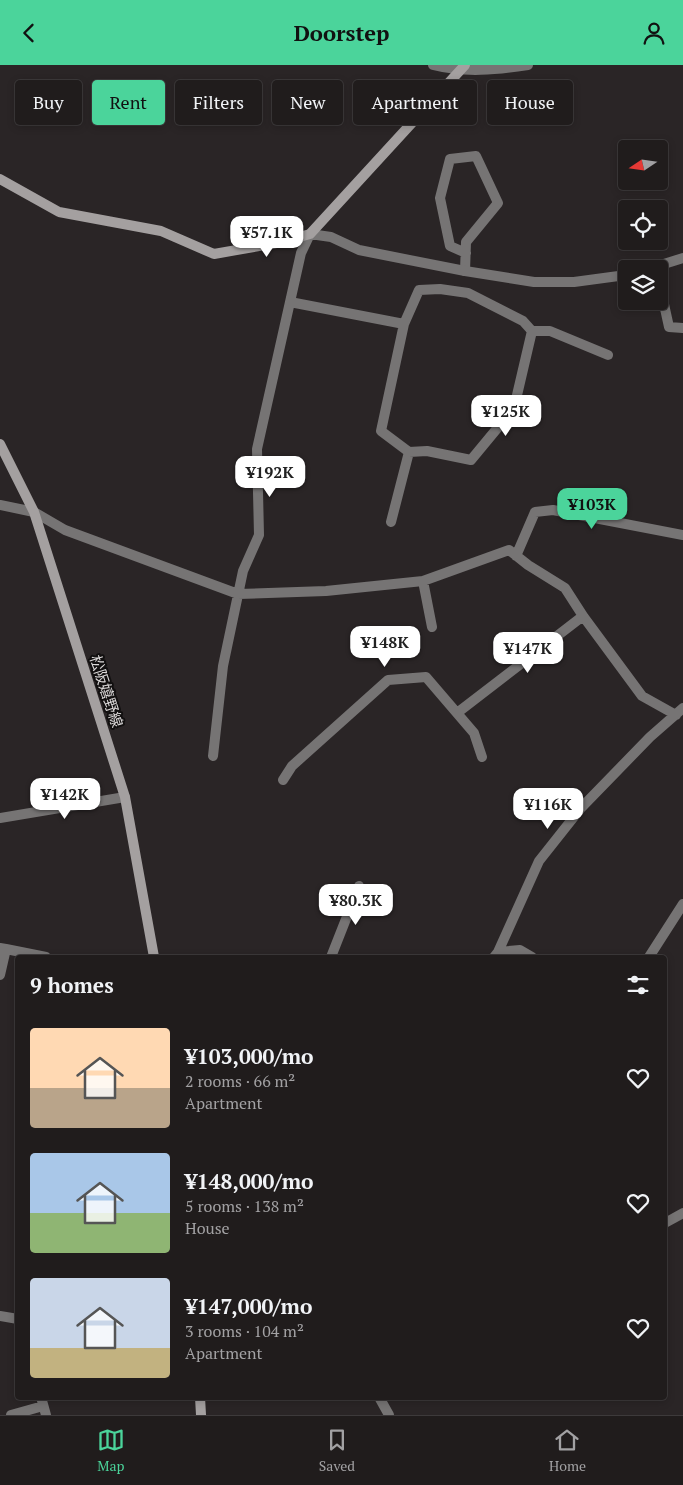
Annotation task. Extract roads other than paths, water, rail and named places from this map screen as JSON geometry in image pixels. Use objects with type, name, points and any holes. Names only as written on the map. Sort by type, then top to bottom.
[{"type":"main road","points":[[0,179],[59,212],[161,231],[214,255],[282,243],[310,234],[463,67]]},
{"type":"main road","name":"松阪嬉野線","points":[[0,444],[34,512],[125,797],[154,955]]},
{"type":"main road","points":[[200,1400],[201,1415]]},
{"type":"street","points":[[433,65],[497,70],[528,65]]},
{"type":"street","points":[[466,253],[450,246],[440,198],[450,159],[476,157],[498,203],[466,242],[466,253],[466,271]]},
{"type":"street","points":[[213,755],[223,666],[243,571],[258,535],[257,449],[301,253],[310,234],[331,237],[359,250],[534,282],[574,283],[618,276]]},
{"type":"street","points":[[668,263],[683,258]]},
{"type":"street","points":[[440,289],[468,293],[524,321],[532,331],[514,408],[471,460],[427,451],[409,452],[381,431],[404,324],[419,290],[440,289]]},
{"type":"street","points":[[290,302],[404,324]]},
{"type":"street","points":[[665,310],[669,327],[683,328]]},
{"type":"street","points":[[532,331],[550,331],[608,355]]},
{"type":"street","points":[[391,522],[409,452]]},
{"type":"street","points":[[0,505],[34,512],[65,530],[238,594],[326,591],[424,581],[509,550],[528,565],[565,588],[583,616],[642,696],[679,711],[650,737],[581,809],[539,861],[496,955]]},
{"type":"street","points":[[516,556],[535,513],[553,510],[683,535]]},
{"type":"street","points":[[424,581],[432,627]]},
{"type":"street","points":[[457,713],[583,616]]},
{"type":"street","points":[[283,780],[292,766],[388,680],[426,677],[474,733],[482,757]]},
{"type":"street","points":[[0,818],[125,797]]},
{"type":"street","points":[[331,955],[359,886]]},
{"type":"street","points":[[650,955],[683,904]]},
{"type":"street","points":[[0,975],[3,949],[35,955]]},
{"type":"street","points":[[496,955],[520,951],[528,955]]},
{"type":"street","points":[[667,1222],[683,1213]]},
{"type":"street","points":[[0,1316],[15,1320]]},
{"type":"street","points":[[381,1400],[389,1415]]},
{"type":"street","points":[[11,1415],[43,1406]]}]
